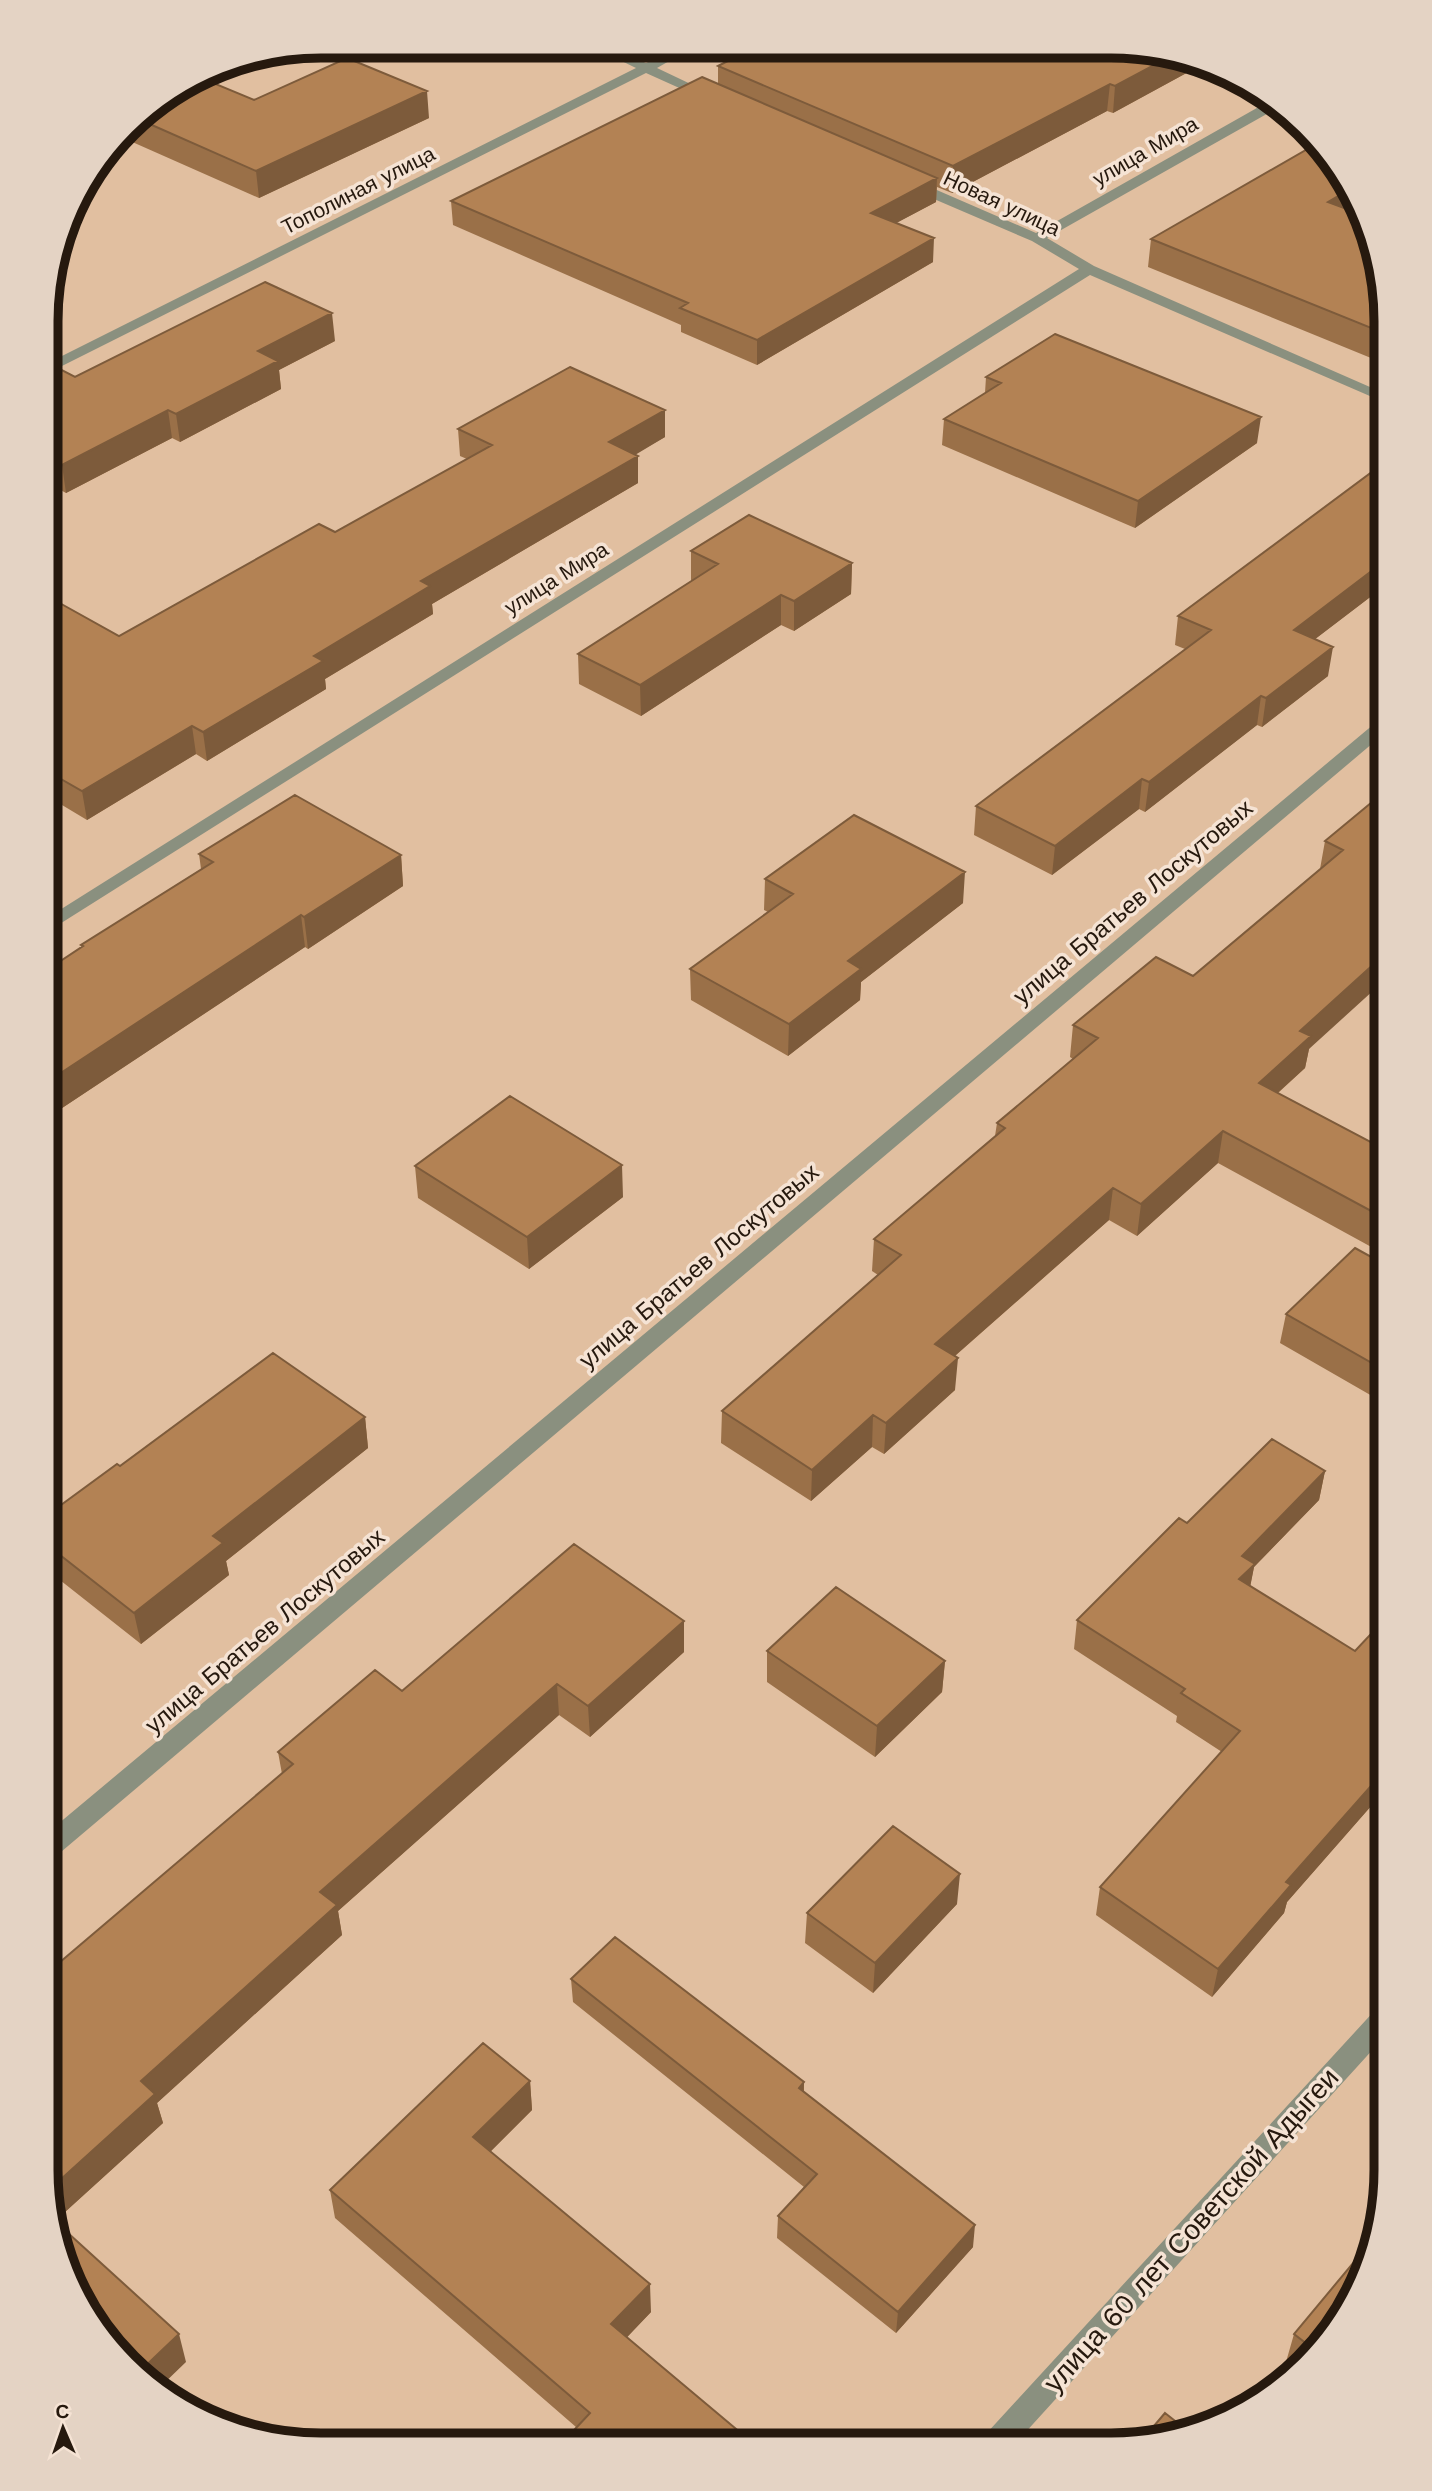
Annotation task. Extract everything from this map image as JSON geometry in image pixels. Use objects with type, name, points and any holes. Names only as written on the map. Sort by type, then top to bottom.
[{"type":"street","points":[[623,58],[721,101]]},
{"type":"street","name":"Тополиная улица","points":[[58,364],[666,58]]},
{"type":"street","name":"улица Мира","points":[[1037,238],[1266,109]]},
{"type":"street","name":"Новая улица","points":[[898,178],[1037,238],[1088,270],[1374,394]]},
{"type":"street","name":"улица Мира","points":[[58,919],[1088,270]]},
{"type":"street","name":"улица Братьев Лоскутовых","points":[[58,1839],[1374,733]]},
{"type":"street","name":"улица 60 лет Советской Адыгеи","points":[[1006,2433],[1374,2029]]},
{"type":"building","points":[[347,58],[427,91],[256,171],[147,123],[189,93],[211,82],[254,100]]},
{"type":"building","points":[[734,58],[1128,58],[1159,62],[1115,86],[1110,84],[953,166],[718,66]]},
{"type":"building","points":[[702,77],[937,178],[871,213],[934,238],[757,340],[680,308],[688,303],[451,201]]},
{"type":"building","points":[[1310,148],[1342,194],[1328,202],[1349,210],[1360,236],[1372,287],[1374,329],[1151,239]]},
{"type":"building","points":[[265,282],[332,313],[258,351],[278,361],[176,414],[168,410],[62,465],[58,463],[58,368],[75,377]]},
{"type":"building","points":[[1055,334],[1261,417],[1138,501],[944,419],[1001,383],[986,377]]},
{"type":"building","points":[[570,367],[665,410],[609,442],[638,456],[421,581],[430,586],[314,656],[323,661],[203,732],[192,726],[82,791],[58,777],[58,602],[119,636],[319,524],[335,532],[492,445],[458,429]]},
{"type":"building","points":[[1374,470],[1374,569],[1294,630],[1333,647],[1266,698],[1261,696],[1149,782],[1142,779],[1055,846],[976,806],[1211,630],[1178,616]]},
{"type":"building","points":[[749,515],[852,563],[794,601],[781,595],[640,685],[578,654],[718,564],[691,551]]},
{"type":"building","points":[[295,795],[401,855],[304,917],[301,915],[58,1075],[58,963],[83,946],[81,945],[213,862],[199,854]]},
{"type":"building","points":[[1374,800],[1374,964],[1300,1031],[1311,1036],[1259,1083],[1374,1144],[1374,1213],[1223,1131],[1141,1204],[1113,1188],[935,1344],[958,1358],[886,1423],[873,1415],[812,1470],[722,1411],[901,1255],[874,1239],[1005,1128],[997,1123],[1098,1038],[1073,1025],[1156,957],[1193,976],[1343,850],[1325,841]]},
{"type":"building","points":[[854,815],[965,872],[848,961],[861,969],[789,1024],[690,969],[793,894],[765,879]]},
{"type":"building","points":[[510,1096],[622,1165],[527,1237],[415,1166]]},
{"type":"building","points":[[1355,1248],[1374,1258],[1374,1364],[1286,1314]]},
{"type":"building","points":[[273,1353],[365,1417],[213,1536],[223,1543],[134,1613],[58,1553],[58,1507],[117,1464],[120,1466]]},
{"type":"building","points":[[1272,1439],[1325,1471],[1242,1556],[1255,1564],[1239,1579],[1355,1651],[1374,1631],[1374,1783],[1286,1882],[1291,1885],[1218,1969],[1100,1887],[1240,1731],[1181,1693],[1185,1689],[1077,1620],[1179,1518],[1187,1523]]},
{"type":"building","points":[[574,1544],[684,1621],[588,1706],[557,1684],[320,1892],[337,1905],[141,2081],[155,2094],[58,2182],[58,1964],[293,1764],[278,1752],[375,1670],[402,1691]]},
{"type":"building","points":[[836,1587],[945,1661],[877,1726],[767,1651]]},
{"type":"building","points":[[893,1826],[960,1874],[875,1963],[807,1913]]},
{"type":"building","points":[[615,1937],[804,2082],[799,2088],[975,2225],[898,2312],[778,2216],[817,2174],[571,1979]]},
{"type":"building","points":[[483,2043],[530,2081],[473,2137],[650,2284],[611,2324],[741,2433],[571,2433],[590,2413],[330,2190]]},
{"type":"building","points":[[68,2233],[179,2334],[145,2366],[123,2344],[93,2302],[78,2271],[66,2234]]},
{"type":"building","points":[[1360,2255],[1339,2302],[1309,2344],[1294,2334]]},
{"type":"building","points":[[1165,2413],[1179,2424],[1162,2428],[1150,2430]]}]
